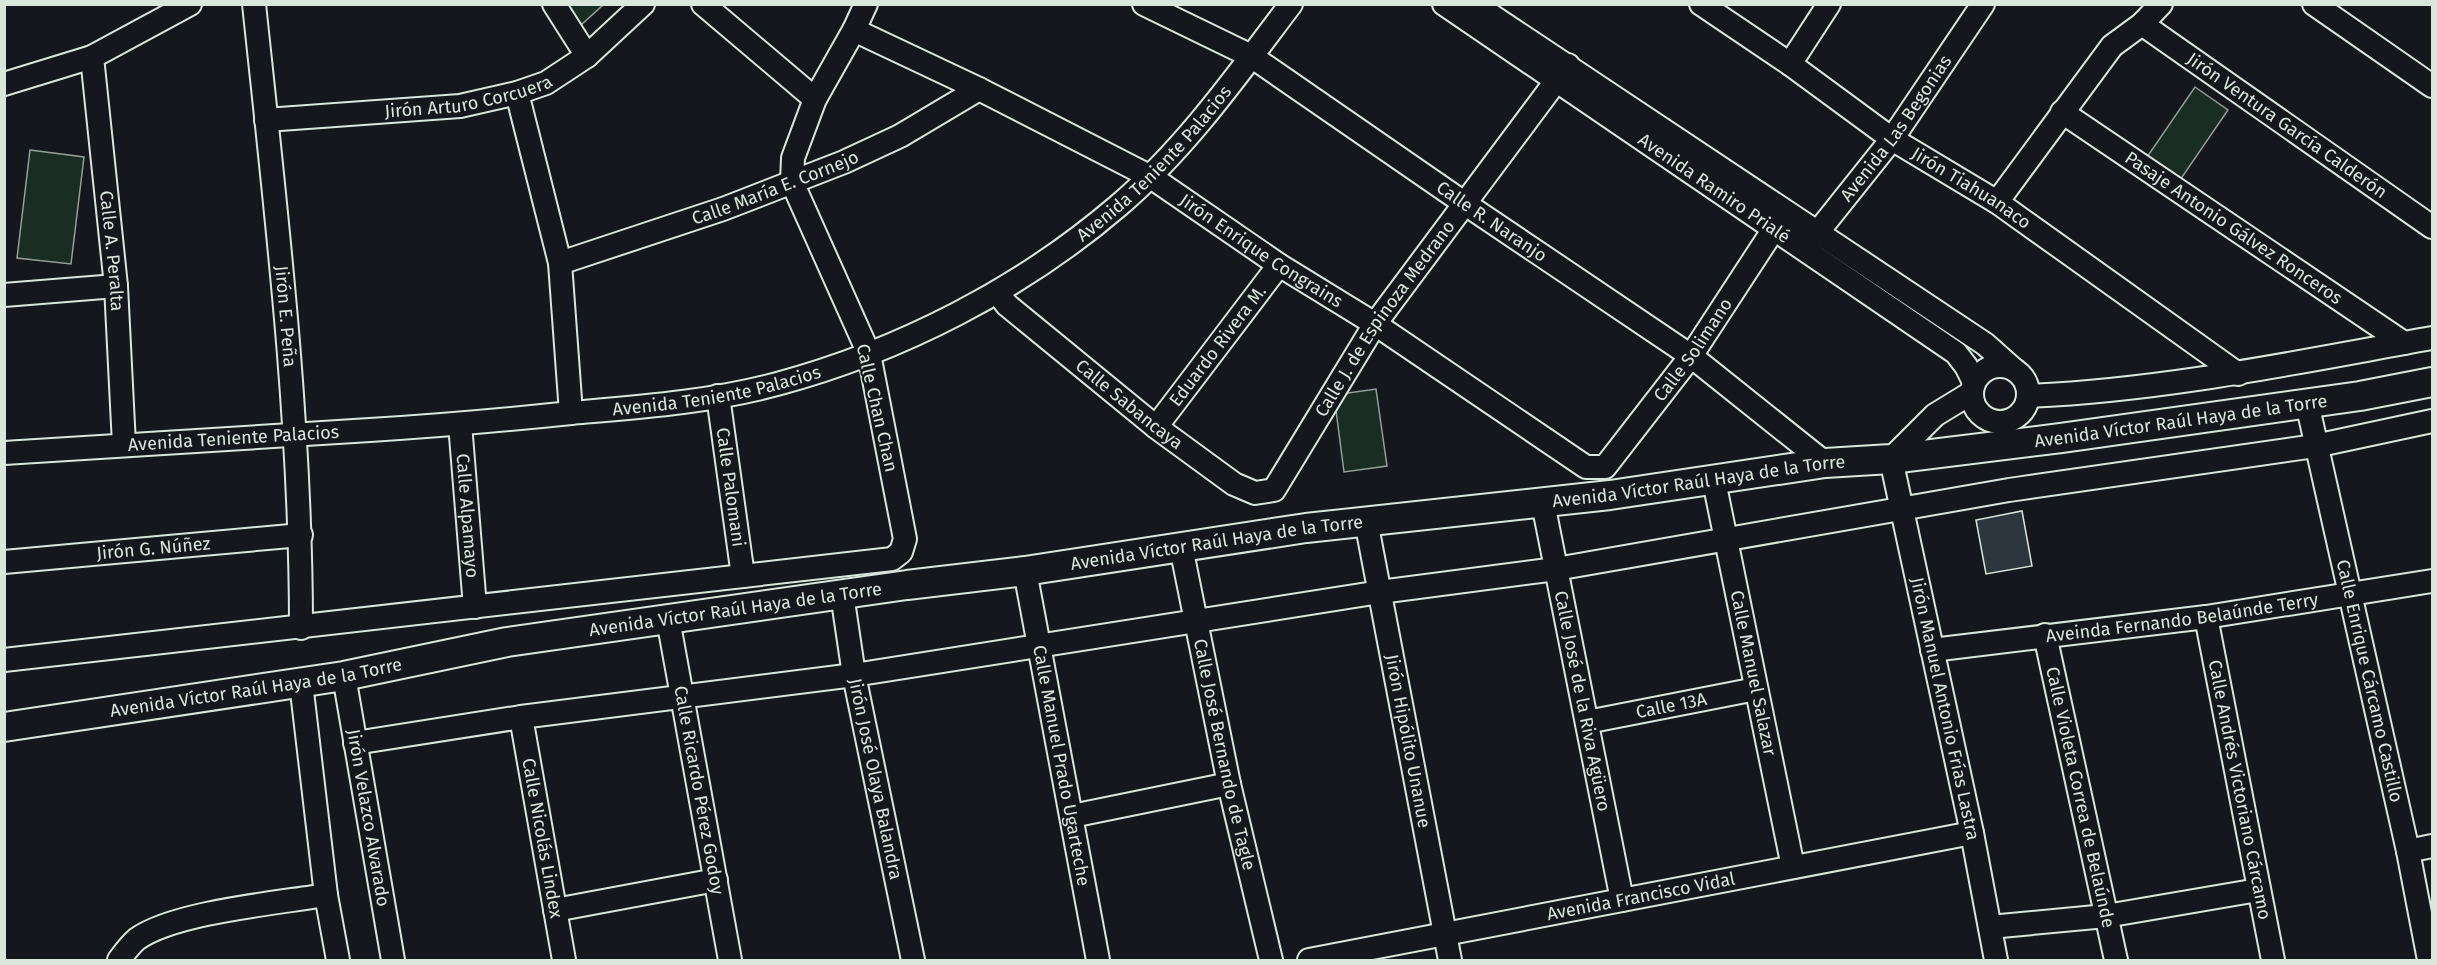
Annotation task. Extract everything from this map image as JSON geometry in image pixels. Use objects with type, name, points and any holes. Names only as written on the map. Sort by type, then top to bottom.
[{"type":"main road","name":"Avenida Víctor Raúl Haya de la Torre","points":[[4,727],[344,676],[507,642],[842,594],[1025,571],[1306,528],[1543,503],[1714,481],[1825,463],[1891,459],[1982,446],[2030,442],[2360,396],[2433,382]]},
{"type":"street","points":[[4,84],[92,57],[190,4]]},
{"type":"street","name":"Jirón E. Peña","points":[[254,4],[296,434],[301,535],[301,628]]},
{"type":"street","points":[[554,4],[587,56]]},
{"type":"street","name":"Jirón Arturo Corcuera","points":[[266,120],[460,106],[517,93],[546,83],[587,56],[643,4]]},
{"type":"street","points":[[703,4],[815,99]]},
{"type":"street","points":[[792,182],[793,158],[815,99],[866,4]]},
{"type":"street","name":"Calle R. Naranjo","points":[[1144,4],[1251,56],[1691,356],[1825,463]]},
{"type":"street","name":"Avenida Teniente Palacios","points":[[4,453],[460,424],[660,406],[776,384],[869,354],[936,324],[997,292],[1060,251],[1117,207],[1151,177],[1201,122],[1291,4]]},
{"type":"street","name":"Avenida Ramiro Prialé","points":[[1444,4],[1563,73]]},
{"type":"street","name":"Avenida Ramiro Prialé","points":[[1474,4],[1563,73],[1779,221],[1985,344],[2012,368]]},
{"type":"street","name":"Jirón Tiahuanaco","points":[[1701,4],[1790,64],[1892,139],[1997,202],[2238,375]]},
{"type":"street","points":[[1790,64],[1829,4]]},
{"type":"street","name":"Avenida Las Begonias","points":[[1811,241],[1892,139],[1983,4]]},
{"type":"street","points":[[1997,202],[2112,46],[2142,24],[2161,4]]},
{"type":"street","points":[[2314,4],[2433,86]]},
{"type":"street","name":"Jirón Ventura García Calderón","points":[[2142,24],[2433,227]]},
{"type":"street","name":"Jirón Enrique Congrains","points":[[854,30],[979,88],[1151,177],[1279,265],[1375,324],[1586,466]]},
{"type":"street","name":"Calle A. Peralta","points":[[92,57],[116,286],[124,446]]},
{"type":"street","name":"Calle J. de Espinoza Medrano","points":[[1274,490],[1375,324],[1563,73]]},
{"type":"street","name":"Calle María E. Cornejo","points":[[560,263],[723,209],[844,162],[900,136],[979,88]]},
{"type":"street","points":[[517,93],[560,263],[571,413]]},
{"type":"street","name":"Pasaje Antonio Gálvez Ronceros","points":[[2062,112],[2404,343]]},
{"type":"street","name":"Calle Chan Chan","points":[[743,576],[892,559],[901,552],[905,540],[869,354],[792,182]]},
{"type":"street","name":"Calle Solimano","points":[[1586,466],[1605,466],[1691,356],[1779,221]]},
{"type":"street","name":"Avenida Ramiro Prialé","points":[[1811,241],[1956,353],[1966,366],[1974,396],[1982,446]]},
{"type":"street","name":"Eduardo Rivera M.","points":[[1156,427],[1279,265]]},
{"type":"street","points":[[5,294],[116,286]]},
{"type":"street","name":"Calle Sabancaya","points":[[997,292],[1007,305],[1156,427],[1234,484],[1255,493],[1274,490]]},
{"type":"street","name":"Avenida Víctor Raúl Haya de la Torre","points":[[2027,401],[2064,394],[2238,375],[2433,338]]},
{"type":"street","points":[[2027,401],[2019,415],[2009,421],[1998,423],[1988,420],[1974,396],[1980,373],[2001,366],[2012,368],[2021,375],[2027,385],[2030,442]]},
{"type":"street","name":"Calle Palomani","points":[[718,396],[743,576]]},
{"type":"street","points":[[1891,459],[1935,415],[1974,396]]},
{"type":"street","name":"Calle Enrique Cárcamo Castillo","points":[[2307,403],[2409,851],[2429,960]]},
{"type":"street","points":[[355,743],[521,717],[854,675],[1380,592],[1556,569],[2009,490],[2315,446],[2433,421]]},
{"type":"street","name":"Calle Alpamayo","points":[[460,424],[476,607]]},
{"type":"street","name":"Jirón Manuel Antonio Frías Lastra","points":[[1891,459],[1972,833],[1996,960]]},
{"type":"street","name":"Calle Manuel Salazar","points":[[1714,481],[1793,867]]},
{"type":"street","name":"Calle José de la Riva Agüero","points":[[1543,503],[1622,900]]},
{"type":"street","name":"Jirón Hipólito Unanue","points":[[1366,521],[1450,960]]},
{"type":"street","name":"Jirón G. Núñez","points":[[4,562],[301,535]]},
{"type":"street","name":"Calle José Bernando de Tagle","points":[[1181,547],[1229,784],[1271,960]]},
{"type":"street","name":"Calle Manuel Prado Ugarteche","points":[[1025,571],[1098,960]]},
{"type":"street","points":[[4,660],[743,576]]},
{"type":"street","name":"Aveinda Fernando Belaúnde Terry","points":[[1932,650],[2206,617],[2433,581]]},
{"type":"street","name":"Jirón José Olaya Balandra","points":[[842,594],[854,675],[913,960]]},
{"type":"street","name":"Calle Andrés Victoriano Cárcamo","points":[[2206,617],[2272,960]]},
{"type":"street","name":"Calle Ricardo Pérez Godoy","points":[[668,619],[730,960]]},
{"type":"street","name":"Calle Violeta Correa de Belaúnde","points":[[2045,635],[2116,960]]},
{"type":"street","name":"Jirón Velazco Alvarado","points":[[344,676],[393,960]]},
{"type":"street","points":[[301,683],[326,895],[338,960]]},
{"type":"street","name":"Calle 13A","points":[[1587,722],[1756,689]]},
{"type":"street","name":"Calle Nicolás Lindex","points":[[521,717],[564,960]]},
{"type":"street","points":[[1072,816],[1229,784]]},
{"type":"street","name":"Avenida Francisco Vidal","points":[[1309,960],[1972,833]]},
{"type":"street","points":[[2409,851],[2433,846]]},
{"type":"street","points":[[555,910],[716,880]]},
{"type":"street","points":[[1990,927],[2106,916],[2258,890]]},
{"type":"street","points":[[119,960],[138,939],[180,920],[326,895]]},
{"type":"green space","points":[[567,5],[603,5],[582,24],[575,21]]},
{"type":"green space","points":[[2195,87],[2228,110],[2178,183],[2145,160]]},
{"type":"green space","points":[[30,150],[84,157],[71,264],[17,258]]},
{"type":"green space","points":[[1376,389],[1387,466],[1344,472],[1334,395]]},
{"type":"building","points":[[2022,511],[2032,566],[1986,574],[1976,520]]}]
